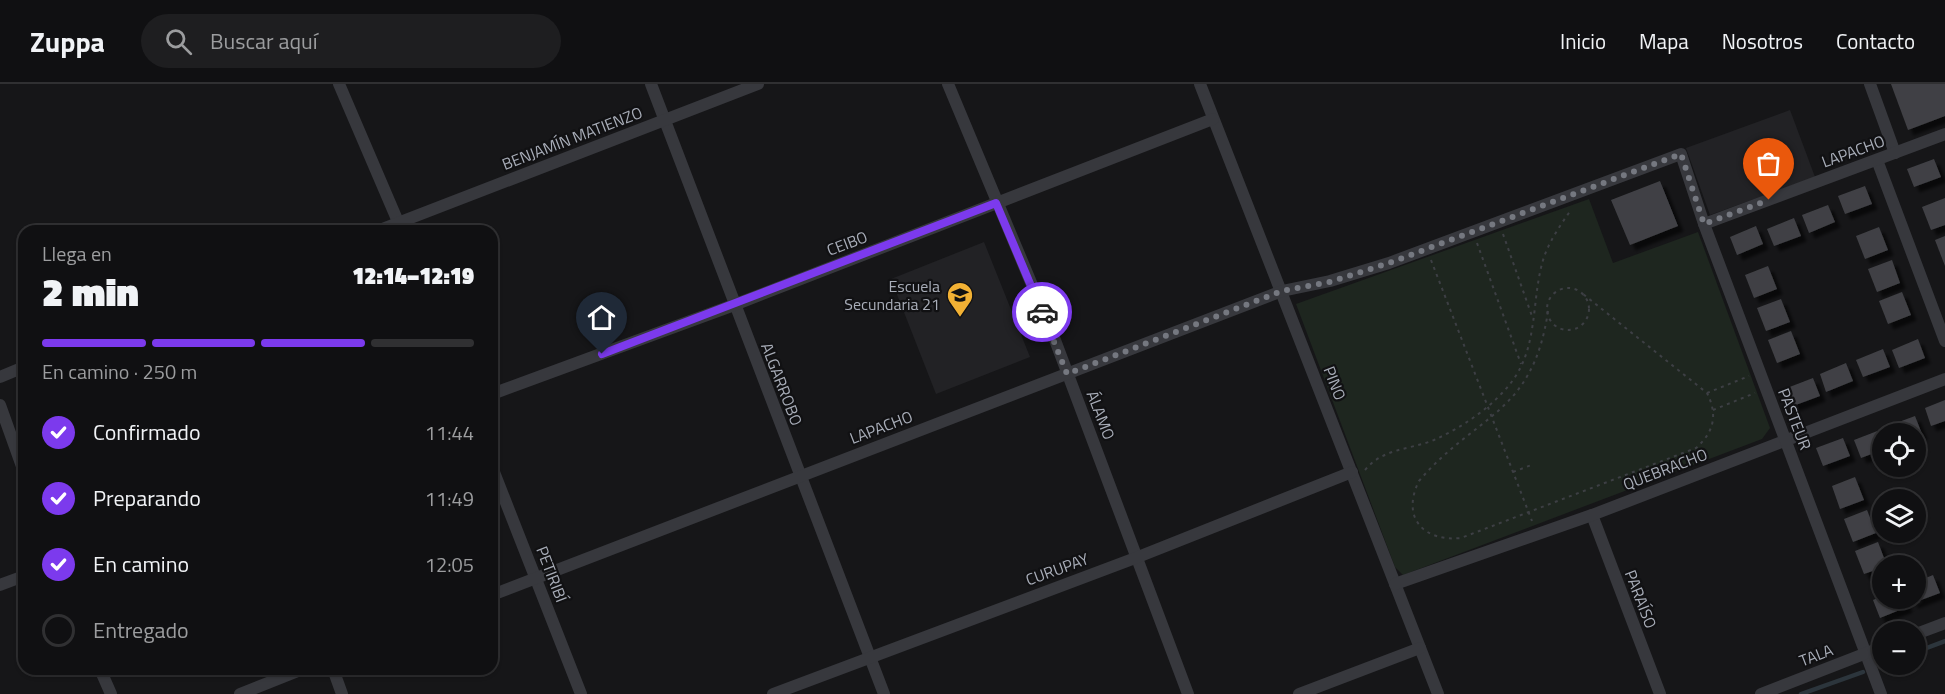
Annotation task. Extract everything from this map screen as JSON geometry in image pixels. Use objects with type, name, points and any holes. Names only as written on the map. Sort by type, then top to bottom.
[{"type":"street","points":[[339,84],[399,225]]},
{"type":"street","name":"ALGARROBO","points":[[651,84],[884,694]]},
{"type":"street","name":"BENJAMÍN MATIENZO","points":[[405,225],[758,84]]},
{"type":"street","name":"ÁLAMO","points":[[948,84],[1067,374],[1138,556],[1188,694]]},
{"type":"street","name":"PINO","points":[[1200,84],[1438,694]]},
{"type":"street","points":[[1870,84],[1895,153]]},
{"type":"street","name":"CEIBO","points":[[498,392],[734,305],[1213,120]]},
{"type":"street","name":"LAPACHO","points":[[1704,224],[1945,134]]},
{"type":"street","name":"LAPACHO","points":[[498,593],[1282,291],[1330,282],[1427,249],[1681,154]]},
{"type":"street","name":"PASTEUR","points":[[1681,154],[1704,224],[1881,694]]},
{"type":"street","points":[[1877,160],[1945,341]]},
{"type":"street","points":[[0,377],[18,370]]},
{"type":"street","name":"QUEBRACHO","points":[[1395,584],[1592,515],[1945,379]]},
{"type":"street","points":[[0,405],[18,455]]},
{"type":"street","name":"CURUPAY","points":[[773,694],[869,656],[1354,477]]},
{"type":"street","name":"PETIRIBÍ","points":[[498,482],[581,694]]},
{"type":"street","name":"PARAÍSO","points":[[1592,515],[1660,694]]},
{"type":"street","points":[[0,585],[18,578]]},
{"type":"street","points":[[1926,630],[1945,623]]},
{"type":"street","points":[[1299,694],[1420,648]]},
{"type":"street","name":"TALA","points":[[1761,694],[1872,651]]},
{"type":"street","points":[[103,675],[111,694]]},
{"type":"street","points":[[240,694],[288,675]]},
{"type":"street","points":[[335,675],[342,694]]},
{"type":"path","points":[[1354,477],[1381,455],[1434,440],[1488,406],[1514,378],[1521,364],[1534,322],[1544,258],[1571,209]]},
{"type":"path","points":[[1499,222],[1534,322]]},
{"type":"path","points":[[1473,232],[1521,364]]},
{"type":"path","points":[[1427,249],[1537,534]]},
{"type":"path","points":[[1563,289],[1577,290],[1583,294],[1707,393],[1713,410],[1711,431],[1696,448],[1461,538],[1439,538],[1430,534],[1416,521],[1412,502],[1419,481],[1509,403],[1533,368],[1540,350],[1548,311],[1551,297],[1563,289]]},
{"type":"path","points":[[1548,311],[1554,324],[1559,328],[1578,328],[1589,312],[1583,294]]},
{"type":"path","points":[[1707,393],[1760,372]]},
{"type":"path","points":[[1713,410],[1766,388]]},
{"type":"path","points":[[1513,472],[1534,464]]},
{"type":"shaded area","points":[[1790,110],[1815,177],[1710,215],[1686,148]]},
{"type":"shaded area","points":[[1589,199],[1613,263],[1698,232],[1770,428],[1762,439],[1403,575],[1395,567],[1296,304]]},
{"type":"shaded area","name":"Escuela Secundaria 21","points":[[984,242],[1030,357],[936,394],[891,279]]},
{"type":"building","points":[[1891,84],[1945,84],[1945,116],[1908,130]]},
{"type":"building","points":[[1934,159],[1941,177],[1914,187],[1907,169]]},
{"type":"building","points":[[1660,181],[1678,226],[1630,245],[1611,200]]},
{"type":"building","points":[[1865,186],[1872,204],[1845,214],[1838,196]]},
{"type":"building","points":[[1945,198],[1945,225],[1931,230],[1922,207]]},
{"type":"building","points":[[1828,205],[1835,222],[1809,233],[1802,215]]},
{"type":"building","points":[[1794,218],[1801,236],[1774,246],[1767,229]]},
{"type":"building","points":[[1756,226],[1763,244],[1737,255],[1730,237]]},
{"type":"building","points":[[1879,227],[1888,250],[1865,259],[1856,236]]},
{"type":"building","points":[[1945,236],[1945,266],[1935,240]]},
{"type":"building","points":[[1892,260],[1900,283],[1877,292],[1868,269]]},
{"type":"building","points":[[1768,266],[1777,289],[1754,298],[1745,275]]},
{"type":"building","points":[[1902,292],[1911,315],[1888,324],[1879,301]]},
{"type":"building","points":[[1781,299],[1790,322],[1766,331],[1757,308]]},
{"type":"building","points":[[1791,331],[1800,354],[1777,363],[1768,340]]},
{"type":"building","points":[[1918,339],[1925,358],[1899,368],[1892,350]]},
{"type":"building","points":[[1883,349],[1890,367],[1863,377],[1856,360]]},
{"type":"building","points":[[1846,363],[1853,381],[1826,392],[1820,374]]},
{"type":"building","points":[[1813,378],[1820,396],[1793,406],[1787,388]]},
{"type":"building","points":[[1945,400],[1945,421],[1931,426],[1925,408]]},
{"type":"building","points":[[1915,416],[1918,423],[1896,423]]},
{"type":"building","points":[[1872,433],[1872,454],[1861,458],[1854,440]]},
{"type":"building","points":[[1843,438],[1850,456],[1823,466],[1816,448]]},
{"type":"building","points":[[1855,477],[1864,500],[1840,509],[1832,486]]},
{"type":"building","points":[[1867,510],[1872,523],[1872,535],[1853,542],[1844,519]]},
{"type":"building","points":[[1878,543],[1883,555],[1872,555],[1872,571],[1864,574],[1855,551]]},
{"type":"building","points":[[1933,575],[1940,593],[1926,598],[1926,578]]},
{"type":"building","points":[[1876,609],[1902,609],[1880,618]]},
{"type":"waterway","points":[[1926,648],[1945,641]]},
{"type":"waterway","points":[[1801,694],[1863,672]]},
{"type":"way so far","points":[[1042,312],[1067,374],[1282,291],[1330,282],[1389,263],[1681,154],[1704,224],[1769,200]]},
{"type":"place","name":"Escuela Secundaria 21","points":[[960,318]]},
{"type":"route","points":[[602,354],[996,203],[1042,312]]}]
